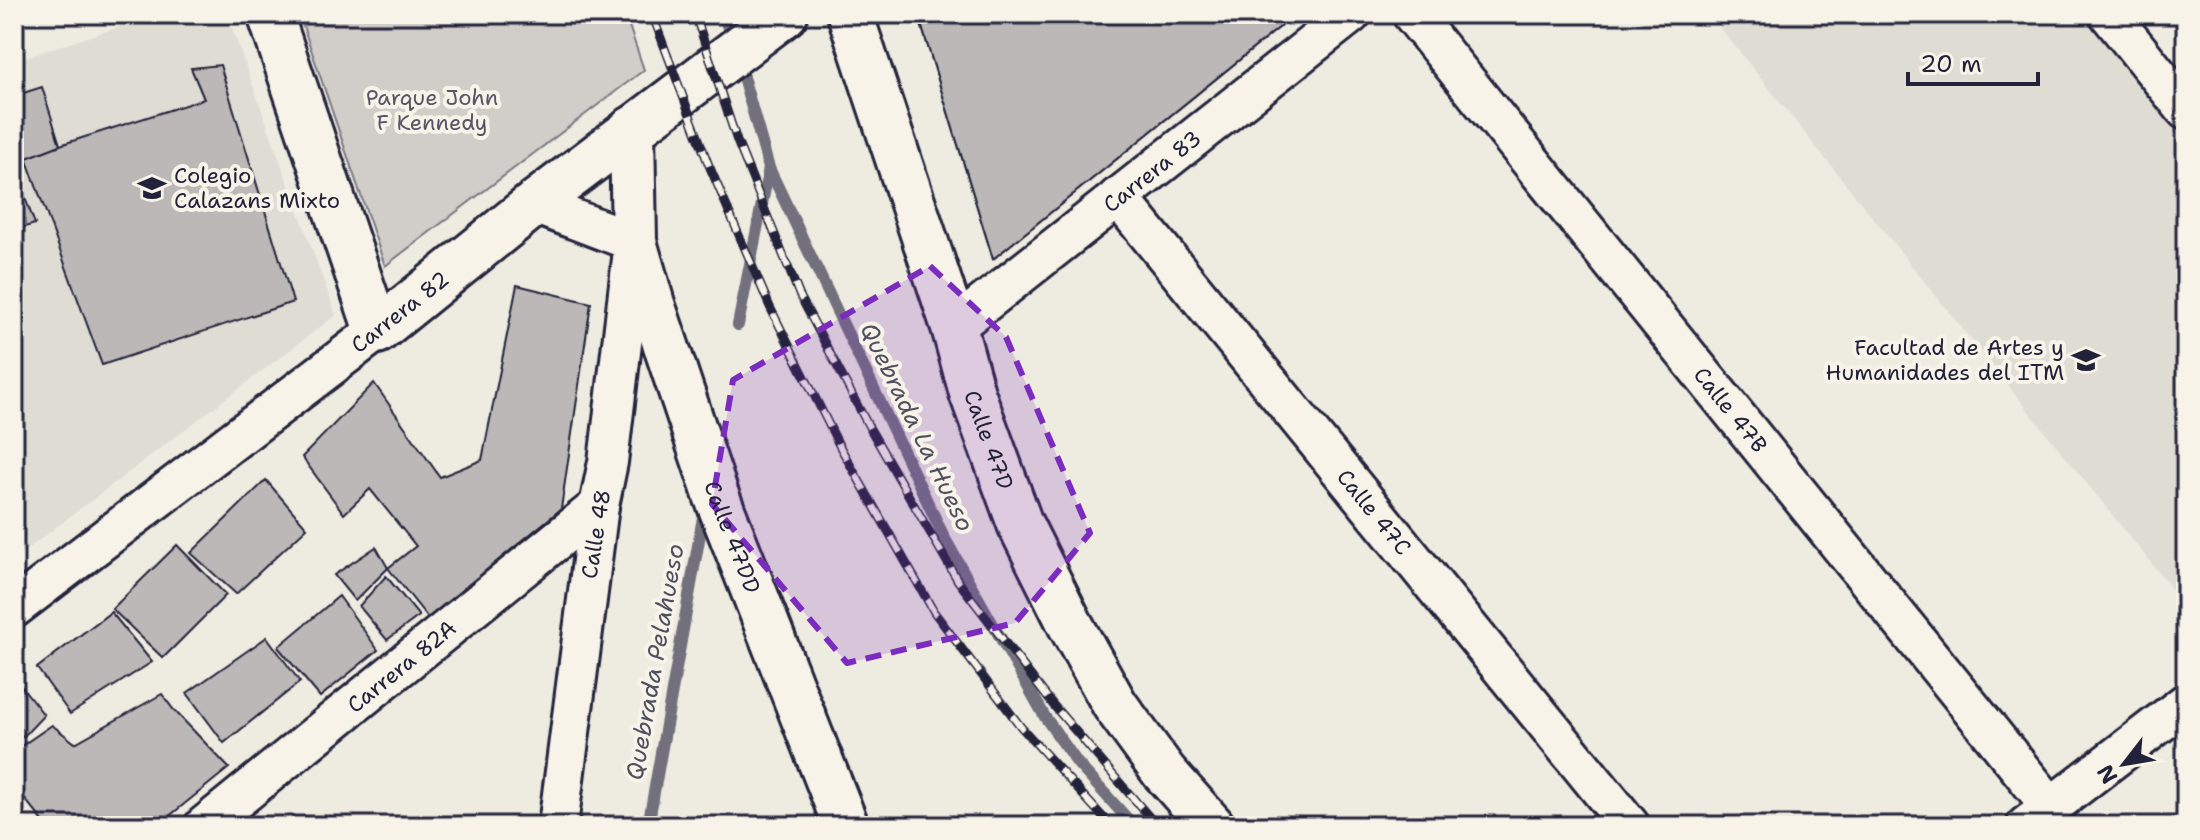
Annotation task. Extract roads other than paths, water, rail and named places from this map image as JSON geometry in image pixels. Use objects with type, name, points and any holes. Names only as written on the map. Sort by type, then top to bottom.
[{"type":"street","points":[[270,14],[377,331]]},
{"type":"street","name":"Calle 47D","points":[[850,14],[954,327],[972,393],[1020,524],[1115,705],[1164,772],[1212,826]]},
{"type":"street","name":"Carrera 83","points":[[954,327],[1351,14]]},
{"type":"street","name":"Calle 47B","points":[[1412,14],[2038,816]]},
{"type":"street","points":[[2109,14],[2186,110]]},
{"type":"street","name":"Carrera 82","points":[[14,608],[377,331],[534,204],[774,22]]},
{"type":"street","name":"Calle 47DD","points":[[632,129],[634,242],[652,304],[716,495],[846,826]]},
{"type":"street","name":"Calle 47C","points":[[1118,197],[1630,826]]},
{"type":"street","points":[[534,204],[634,242]]},
{"type":"street","name":"Calle 48","points":[[558,826],[599,506],[608,462],[634,242]]},
{"type":"street","name":"Carrera 82A","points":[[204,826],[599,506]]},
{"type":"street","points":[[2038,816],[2186,703]]},
{"type":"waterway","name":"Quebrada La Hueso","points":[[724,14],[732,42]]},
{"type":"waterway","name":"Quebrada La Hueso","points":[[738,59],[769,168],[945,539],[1045,717],[1078,764],[1134,826]]},
{"type":"waterway","name":"Quebrada Pelahueso","points":[[738,325],[769,168]]},
{"type":"waterway","name":"Quebrada Pelahueso","points":[[648,826],[705,506]]},
{"type":"railway","points":[[652,14],[708,163],[770,307],[839,445],[934,612],[1021,727],[1111,826]]},
{"type":"railway","points":[[695,14],[737,141],[799,294],[869,427],[958,581],[1054,706],[1157,826]]},
{"type":"place","name":"Colegio Calazans Mixto","points":[[152,188]]},
{"type":"place","name":"Facultad de Artes y Humanidades del ITM","points":[[2086,360]]},
{"type":"park label","name":"Parque John F Kennedy","points":[[432,110]]}]
